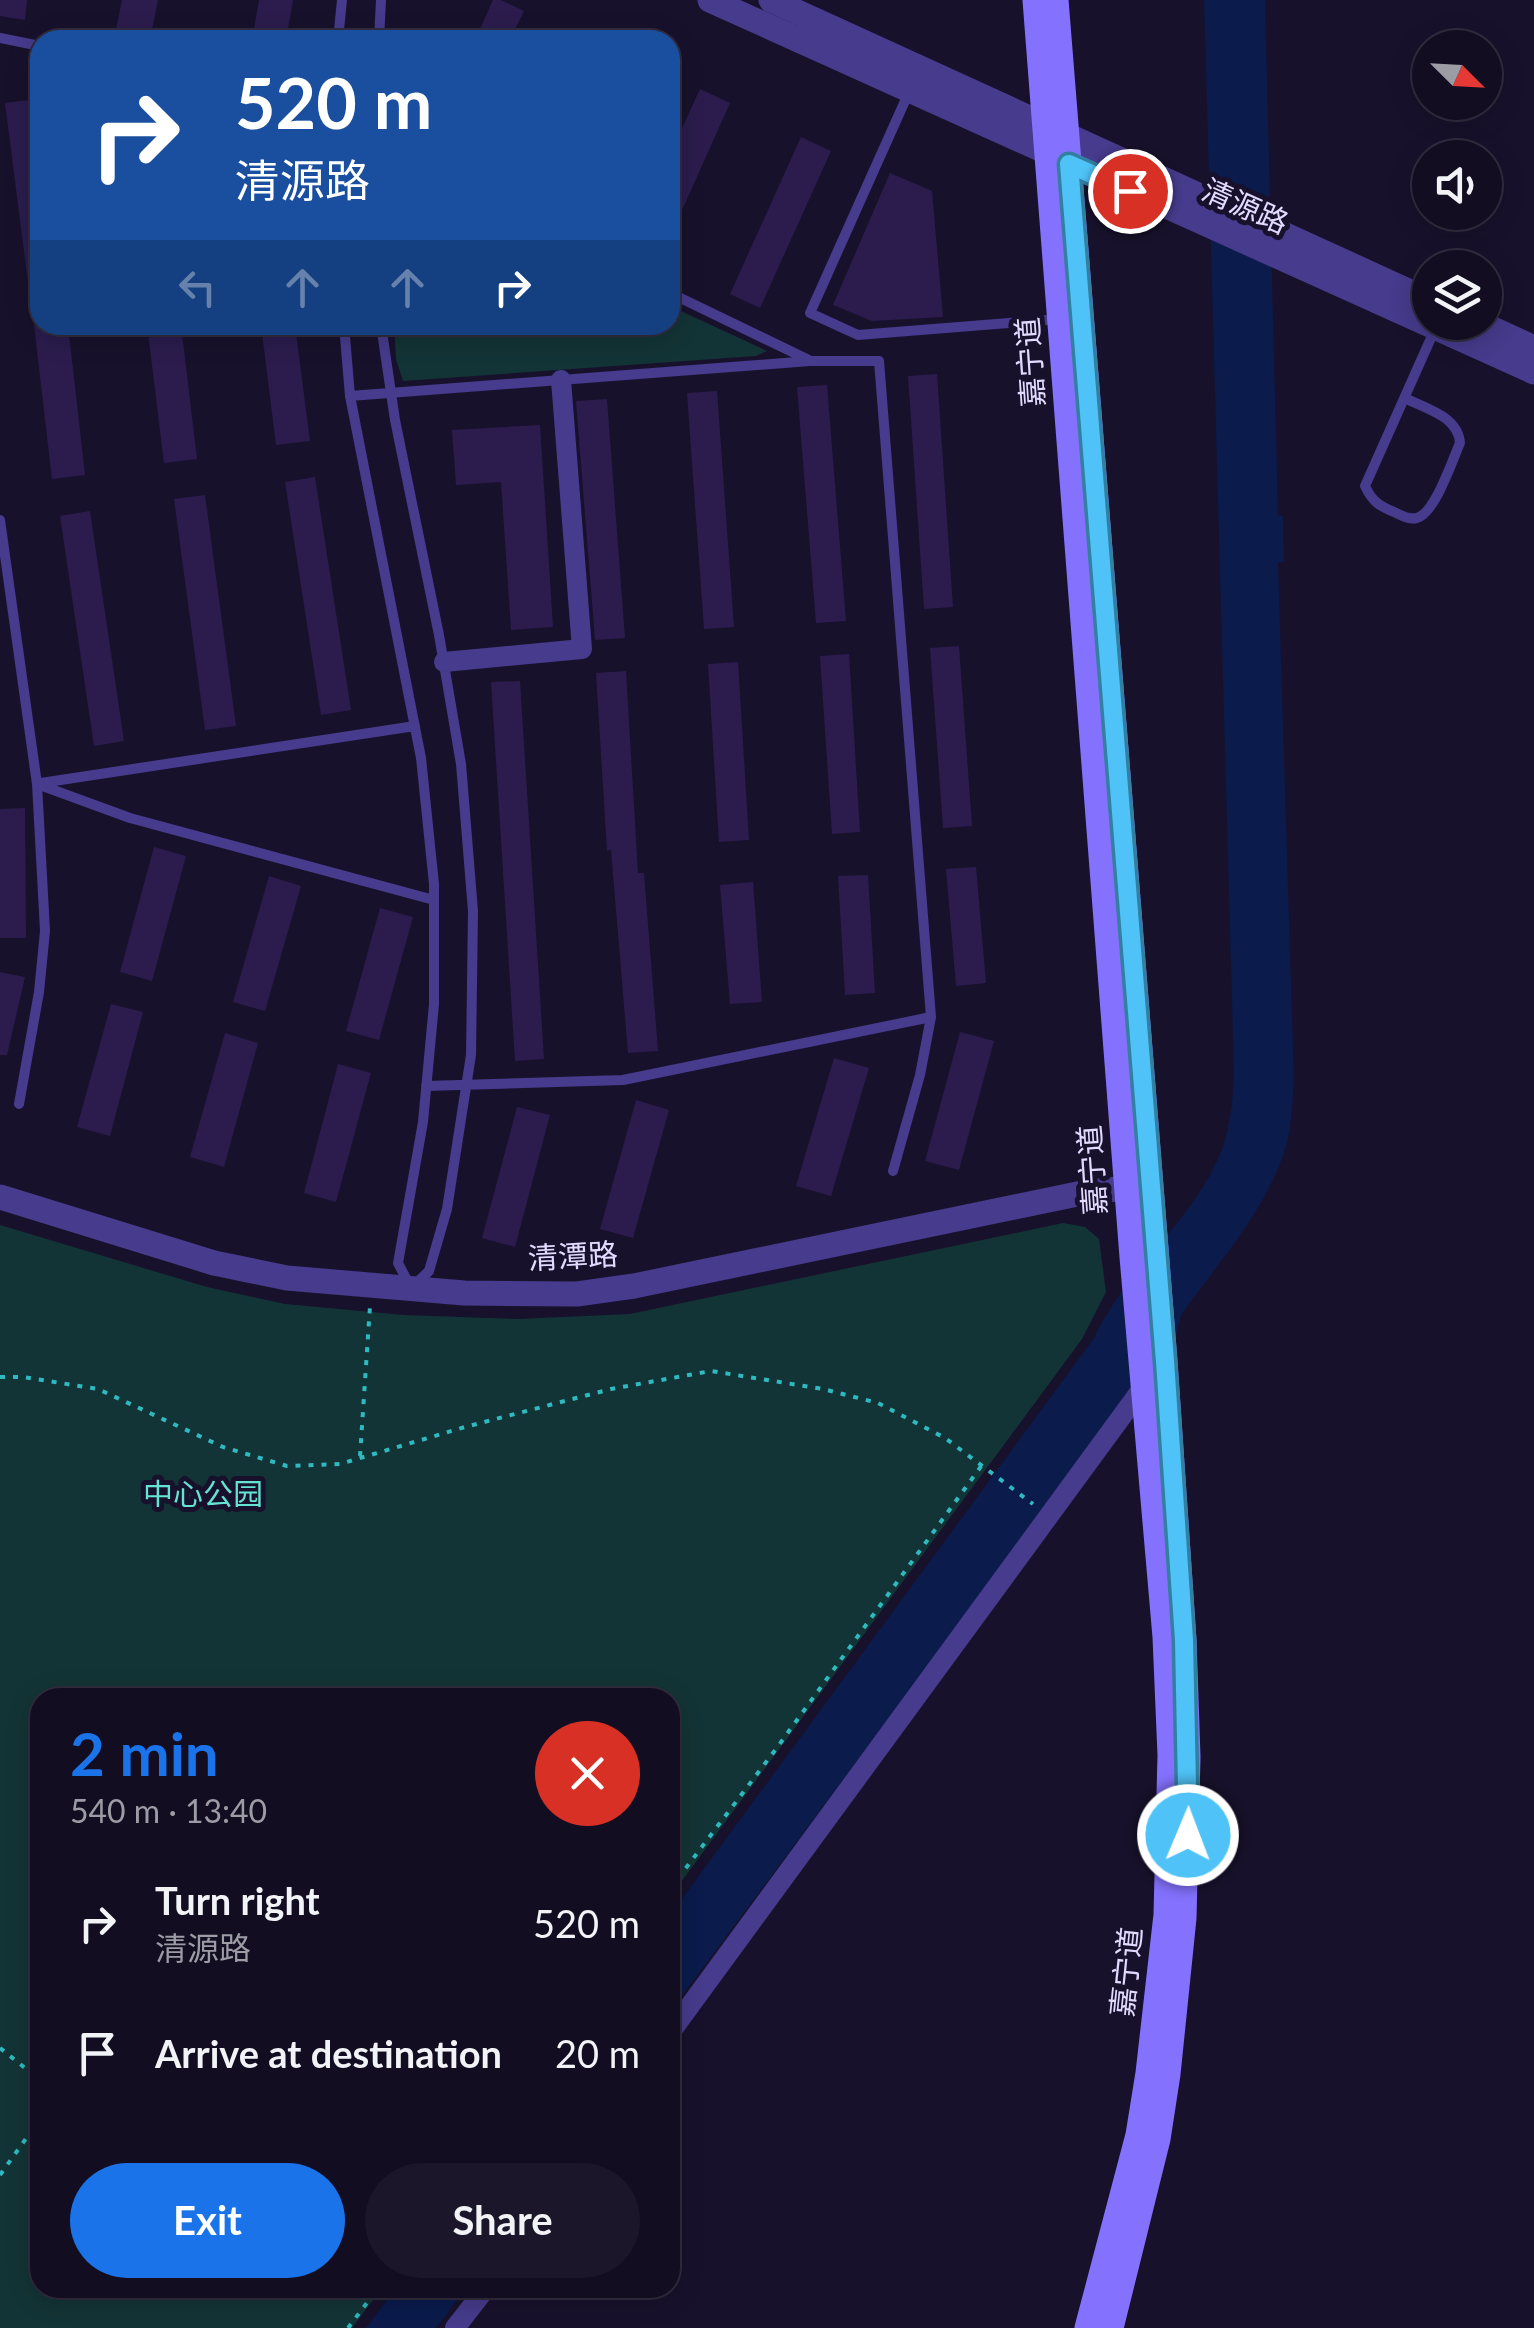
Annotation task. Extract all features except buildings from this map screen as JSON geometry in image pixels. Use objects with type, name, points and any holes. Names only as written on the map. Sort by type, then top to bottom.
[{"type":"main road","name":"嘉宁道","points":[[1035,0],[1059,159],[1139,1187],[1132,1257],[1168,1699],[1166,1915],[1138,2134],[1087,2328]]},
{"type":"main road","name":"嘉宁道","points":[[1056,0],[1056,130]]},
{"type":"main road","name":"嘉宁道","points":[[1059,159],[1060,319],[1139,1187],[1155,1234],[1186,1694],[1189,1810],[1184,1918],[1158,2139],[1111,2328]]},
{"type":"street","name":"清源路","points":[[710,0],[1059,159],[1294,238],[1412,292]]},
{"type":"street","name":"清源路","points":[[771,0],[1056,130],[1293,264],[1412,317]]},
{"type":"street","points":[[1502,333],[1534,348]]},
{"type":"street","name":"清源路","points":[[1463,340],[1534,372]]},
{"type":"street","points":[[444,662],[582,649],[561,380]]},
{"type":"street","name":"清潭路","points":[[0,1196],[214,1264],[287,1278],[464,1293],[577,1294],[634,1286],[1087,1192],[1139,1187]]},
{"type":"street","points":[[680,2019],[1144,1386]]},
{"type":"street","points":[[455,2328],[478,2298]]},
{"type":"lane","points":[[339,30],[342,0]]},
{"type":"lane","points":[[380,30],[381,0]]},
{"type":"lane","points":[[0,38],[30,44]]},
{"type":"lane","points":[[910,91],[810,313],[858,335],[1060,319]]},
{"type":"lane","points":[[680,299],[812,361]]},
{"type":"lane","points":[[345,335],[350,396],[415,726],[434,900],[434,1004],[426,1086],[398,1264],[410,1288],[428,1271],[447,1209],[471,1055],[474,911],[461,764],[382,335]]},
{"type":"lane","points":[[1405,398],[1453,422],[1459,432],[1460,443],[1430,509],[1420,518],[1408,518],[1382,508],[1372,500],[1365,486],[1431,340]]},
{"type":"lane","points":[[350,396],[812,361],[880,360],[931,1017],[920,1075],[893,1171]]},
{"type":"lane","points":[[0,520],[37,784],[45,931],[39,992],[19,1104]]},
{"type":"lane","points":[[37,784],[415,726]]},
{"type":"lane","points":[[37,784],[130,818],[434,900]]},
{"type":"lane","points":[[426,1086],[623,1080],[931,1017]]},
{"type":"path","points":[[360,1458],[372,1286]]},
{"type":"path","points":[[0,1377],[98,1389],[223,1447],[287,1466],[340,1464],[592,1394],[711,1371],[822,1389],[878,1403],[945,1438],[1049,1516]]},
{"type":"path","points":[[680,1876],[982,1466]]},
{"type":"path","points":[[0,2048],[30,2072]]},
{"type":"path","points":[[0,2175],[30,2132]]},
{"type":"path","points":[[348,2328],[370,2298]]},
{"type":"green space","points":[[680,311],[767,351],[756,356],[403,381],[395,335],[680,335]]},
{"type":"green space","name":"中心公园","points":[[1063,1223],[1085,1227],[1099,1239],[1106,1292],[1082,1339],[680,1883],[680,1688],[30,1688],[30,2298],[374,2298],[352,2328],[0,2328],[0,1225],[207,1287],[285,1304],[404,1315],[518,1319],[630,1314]]},
{"type":"water","points":[[1204,0],[1265,0],[1278,515],[1283,516],[1284,562],[1278,562],[1294,1081],[1287,1143],[1256,1212],[1181,1315],[1177,1331],[680,1999],[680,1901],[1094,1338],[1124,1288],[1198,1194],[1224,1143],[1234,1073]]},
{"type":"water","points":[[388,2298],[458,2298],[436,2328],[366,2328]]},
{"type":"route","points":[[1130,191],[1069,164],[1165,1361],[1184,1640],[1188,1835]]}]
